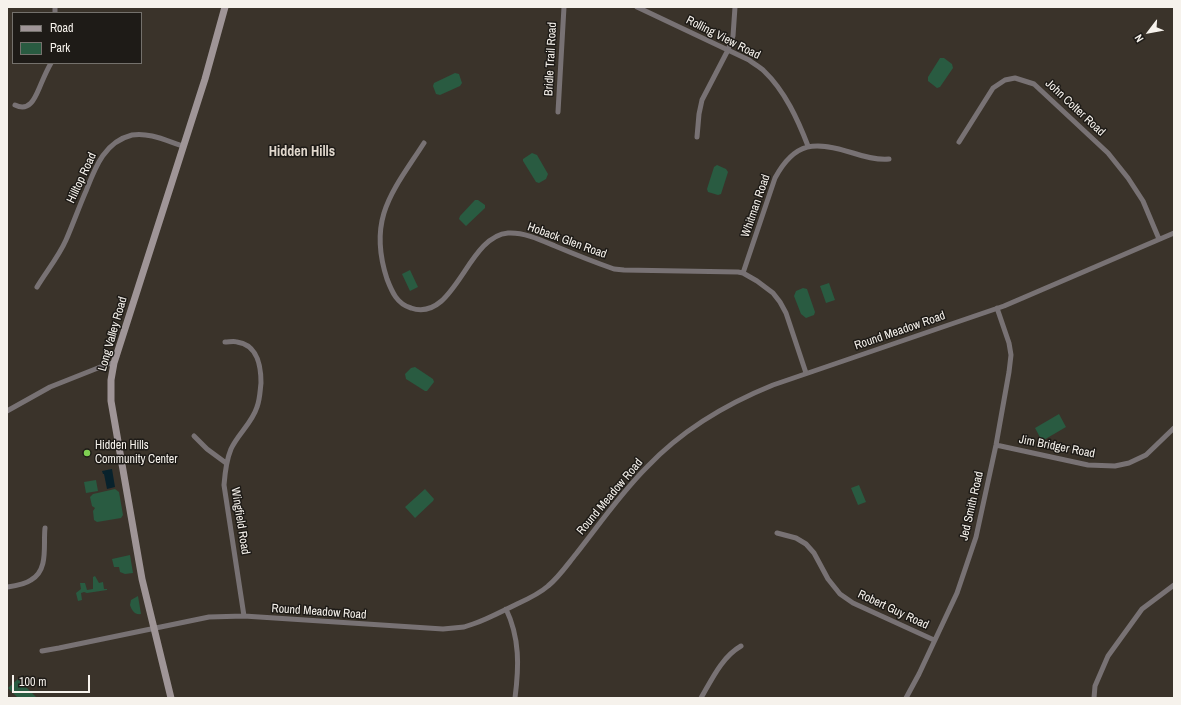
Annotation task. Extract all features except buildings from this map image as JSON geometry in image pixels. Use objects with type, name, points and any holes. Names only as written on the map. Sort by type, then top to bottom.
[{"type":"street","name":"Long Valley Road","points":[[171,698],[142,579],[111,401],[111,380],[114,363],[209,65],[225,7]]},
{"type":"street","name":"Bridle Trail Road","points":[[558,112],[564,7]]},
{"type":"street","name":"Rolling View Road","points":[[637,7],[749,60],[764,71],[776,85],[798,121],[808,146]]},
{"type":"street","points":[[697,137],[702,100],[728,50],[732,36],[735,7]]},
{"type":"street","points":[[15,105],[23,107],[31,103],[51,64]]},
{"type":"street","name":"John Colter Road","points":[[959,142],[993,88],[1005,80],[1015,78],[1034,84],[1108,153],[1128,178],[1143,201],[1159,239]]},
{"type":"street","name":"Hilltop Road","points":[[37,287],[65,242],[97,162],[106,150],[115,142],[123,138],[140,134],[149,135],[183,146]]},
{"type":"street","name":"Hoback Glen Road","points":[[424,142],[393,192],[383,215],[380,229],[380,244],[391,292],[404,306],[412,309],[423,310],[435,306],[445,299],[480,251],[491,240],[507,233],[522,234],[537,238],[614,269],[743,273],[773,292],[780,302],[786,313],[806,373]]},
{"type":"street","name":"Whitman Road","points":[[743,273],[775,178],[783,163],[794,153],[808,146],[828,146],[868,158],[881,160],[889,159]]},
{"type":"street","name":"Round Meadow Road","points":[[42,650],[64,647],[218,615],[362,625],[452,629],[473,624],[535,595],[548,586],[556,578],[625,490],[646,467],[675,441],[706,419],[736,401],[806,373],[997,308],[1174,233]]},
{"type":"street","name":"Jed Smith Road","points":[[906,698],[919,674],[957,593],[976,537],[996,445],[1011,355],[1009,344],[997,308]]},
{"type":"street","name":"Wingfield Road","points":[[225,342],[238,342],[246,345],[258,358],[261,369],[260,395],[257,407],[232,448],[226,463],[225,492],[244,616]]},
{"type":"street","points":[[7,410],[50,387],[114,363]]},
{"type":"street","name":"Jim Bridger Road","points":[[996,445],[1088,465],[1115,466],[1129,463],[1146,455],[1174,428]]},
{"type":"street","points":[[194,436],[207,449],[226,463]]},
{"type":"street","points":[[7,587],[24,584],[32,580],[40,570],[44,560],[45,528]]},
{"type":"street","name":"Robert Guy Road","points":[[777,533],[796,538],[806,544],[814,553],[828,579],[840,594],[853,603],[934,640]]},
{"type":"street","points":[[1094,698],[1095,686],[1108,656],[1142,609],[1174,585]]},
{"type":"street","points":[[506,609],[513,624],[518,653],[515,698]]},
{"type":"street","points":[[701,698],[713,677],[731,652],[741,646]]},
{"type":"green space","points":[[940,58],[944,58],[952,64],[953,68],[940,87],[937,88],[928,81],[928,77]]},
{"type":"green space","points":[[455,73],[459,74],[462,83],[460,86],[440,95],[436,94],[433,86],[434,83]]},
{"type":"green space","points":[[532,153],[537,155],[548,174],[546,179],[539,183],[536,182],[523,161],[523,159]]},
{"type":"green space","points":[[717,165],[726,169],[728,172],[721,194],[718,195],[708,192],[707,189],[714,167]]},
{"type":"green space","points":[[475,200],[478,200],[485,205],[485,208],[466,226],[459,219],[460,216]]},
{"type":"green space","points":[[410,270],[418,287],[410,291],[402,274]]},
{"type":"green space","points":[[829,283],[835,300],[826,303],[820,286]]},
{"type":"green space","points":[[803,288],[807,289],[815,312],[814,315],[806,318],[801,314],[794,296],[796,291]]},
{"type":"green space","points":[[415,367],[433,379],[434,382],[427,391],[406,379],[405,374],[411,368]]},
{"type":"green space","points":[[1059,414],[1066,427],[1042,441],[1035,428]]},
{"type":"green space","points":[[96,480],[98,491],[86,493],[84,482]]},
{"type":"green space","points":[[859,485],[866,502],[858,505],[851,488]]},
{"type":"green space","points":[[115,489],[119,492],[123,515],[121,518],[97,522],[94,520],[93,511],[95,508],[92,506],[90,497],[93,494]]},
{"type":"green space","points":[[425,489],[434,499],[415,518],[405,507]]},
{"type":"green space","points":[[130,555],[133,573],[125,574],[120,572],[119,567],[114,567],[112,559]]},
{"type":"green space","points":[[95,576],[99,583],[103,582],[104,589],[107,590],[81,593],[82,600],[78,601],[76,593],[81,589],[80,583],[85,583],[87,590],[93,589],[93,577]]},
{"type":"green space","points":[[138,596],[141,614],[134,612],[130,605],[131,600]]},
{"type":"green space","points":[[18,679],[37,698],[18,698],[8,688]]},
{"type":"water","points":[[112,469],[115,487],[107,489],[102,471]]},
{"type":"place","name":"Hidden Hills Community Center","points":[[87,453]]},
{"type":"district","name":"Hidden Hills","points":[[302,152]]}]
